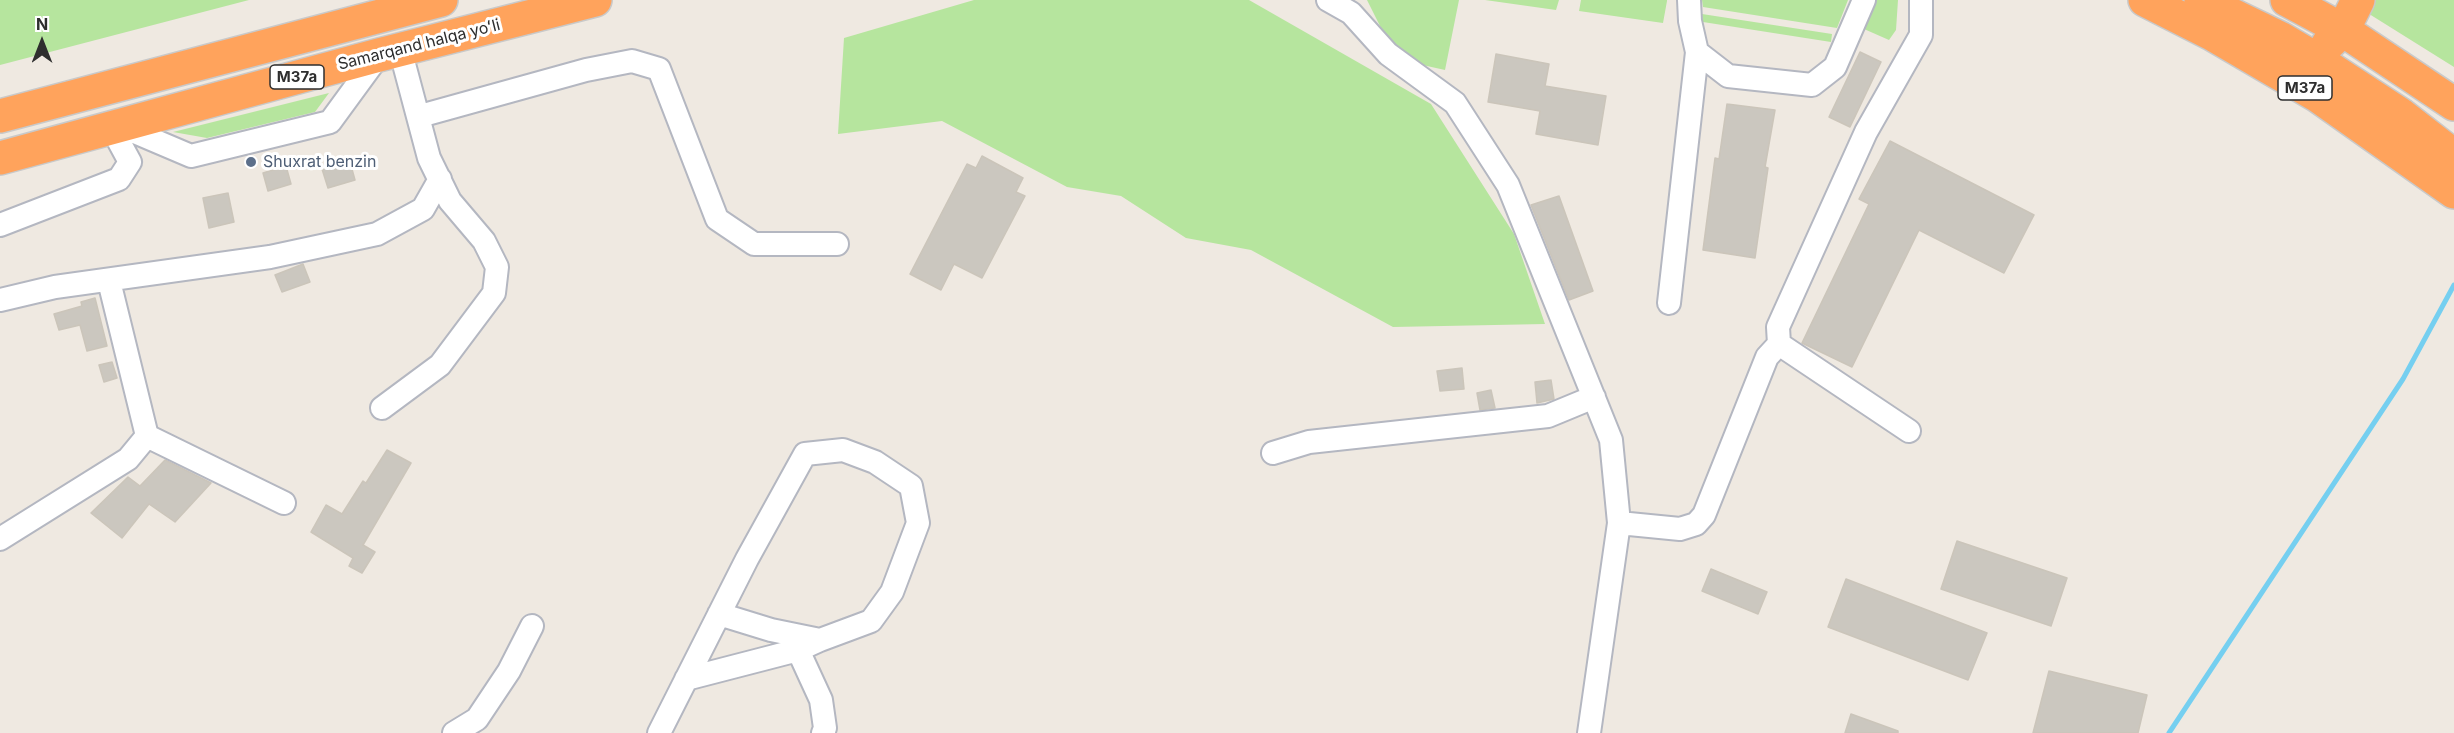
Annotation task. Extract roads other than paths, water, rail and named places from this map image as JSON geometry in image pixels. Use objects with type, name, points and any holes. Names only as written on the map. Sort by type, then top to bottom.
[{"type":"highway","name":"M37a","points":[[0,116],[441,0]]},
{"type":"highway","name":"Samarqand halqa yoʻli","points":[[0,158],[389,52],[595,0]]},
{"type":"highway","name":"M37a","points":[[2145,0],[2212,34],[2318,96],[2386,141],[2454,192]]},
{"type":"highway","name":"M37a","points":[[2201,0],[2280,38],[2314,58],[2400,114],[2454,156]]},
{"type":"highway","points":[[2287,0],[2329,15],[2454,104]]},
{"type":"highway","points":[[2314,58],[2329,15],[2358,0]]},
{"type":"street","points":[[1328,0],[1350,7],[1388,54],[1455,103],[1508,185],[1611,440],[1619,523],[1589,733]]},
{"type":"street","points":[[1669,303],[1697,52],[1690,21],[1689,0]]},
{"type":"street","points":[[1697,52],[1728,76],[1812,85],[1835,67],[1864,0]]},
{"type":"street","points":[[1619,523],[1680,529],[1696,524],[1704,515],[1767,357],[1779,344],[1778,327],[1866,132],[1921,35],[1921,0]]},
{"type":"street","points":[[114,126],[191,156],[330,122],[389,52],[420,116],[429,158],[450,201],[484,241],[497,267],[494,293],[440,365],[382,408]]},
{"type":"street","points":[[420,116],[586,70],[632,61],[658,69],[717,219],[754,244],[837,244]]},
{"type":"street","points":[[0,225],[119,179],[130,162],[114,126]]},
{"type":"street","points":[[0,300],[55,287],[270,257],[377,234],[423,209],[440,179]]},
{"type":"street","points":[[109,281],[147,436]]},
{"type":"street","points":[[1779,344],[1909,431]]},
{"type":"street","points":[[1273,453],[1309,442],[1548,416],[1594,397]]},
{"type":"street","points":[[147,436],[284,503]]},
{"type":"street","points":[[0,539],[128,459],[147,436]]},
{"type":"street","points":[[658,733],[719,615],[805,454],[843,450],[875,462],[911,486],[918,523],[892,592],[871,621],[798,650],[686,679]]},
{"type":"street","points":[[719,615],[771,630],[820,640]]},
{"type":"street","points":[[454,733],[477,719],[509,671],[532,626]]},
{"type":"street","points":[[798,650],[821,700],[825,728],[823,733]]},
{"type":"waterway","points":[[2169,733],[2403,379],[2454,285]]},
{"type":"place","name":"Shuxrat benzin","points":[[251,162]]}]
